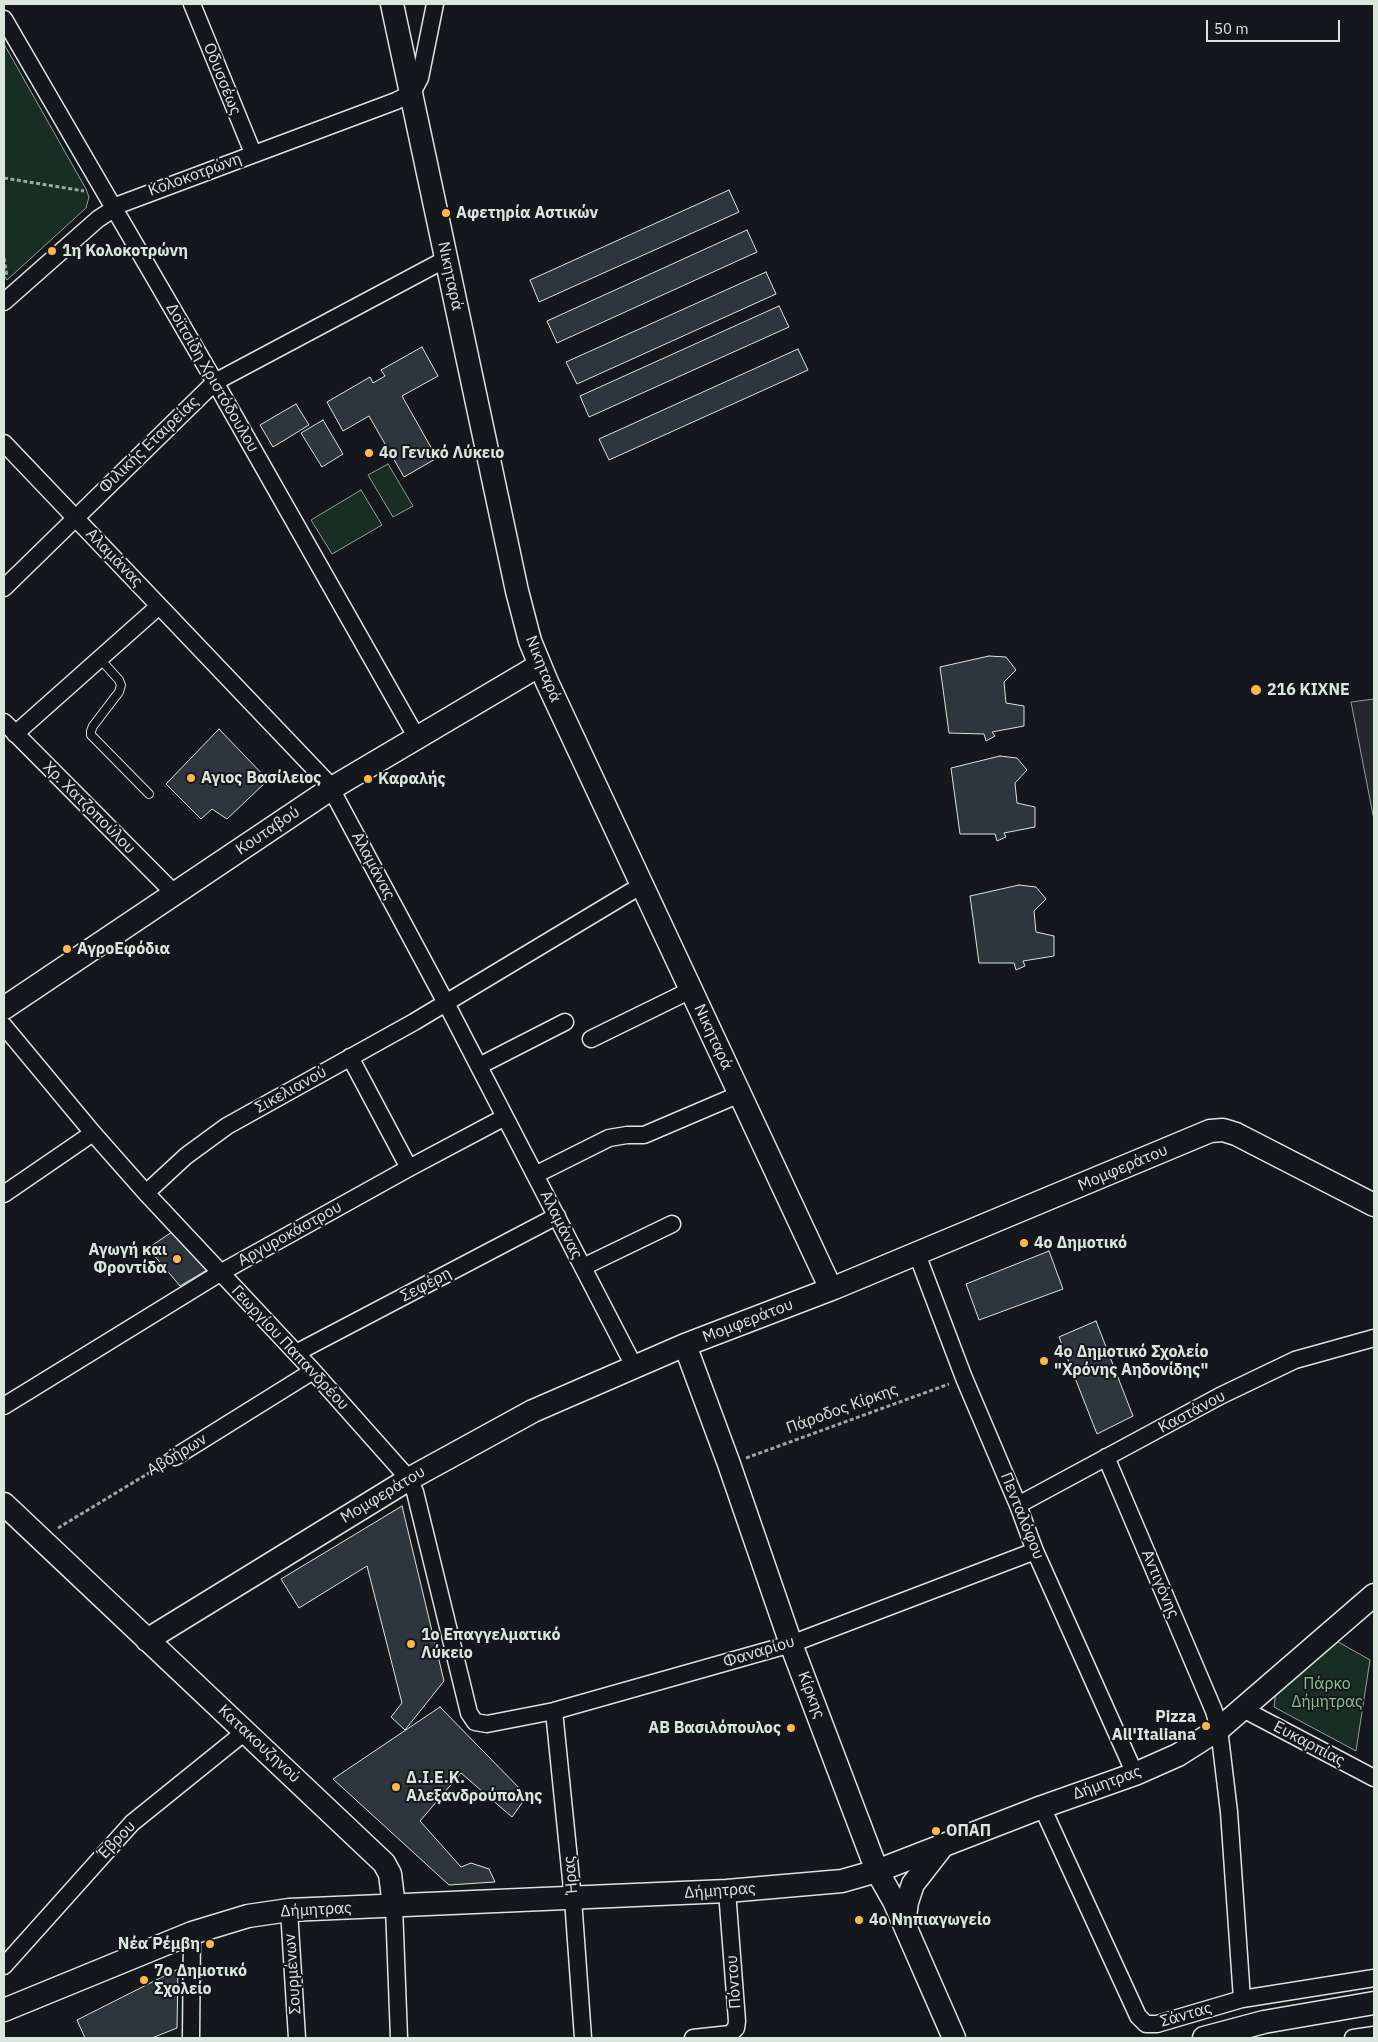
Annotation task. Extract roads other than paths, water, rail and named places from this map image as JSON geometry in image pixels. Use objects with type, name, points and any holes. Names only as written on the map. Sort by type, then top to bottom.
[{"type":"street","name":"Οδυσσέως","points":[[192,4],[253,154]]},
{"type":"street","name":"Νικηταρά","points":[[392,4],[517,591],[530,641],[831,1289]]},
{"type":"street","points":[[412,93],[420,78],[434,4]]},
{"type":"street","name":"Δοϊτσίδη Χριστόδουλου","points":[[4,19],[215,382],[417,738]]},
{"type":"street","name":"Κολοκοτρώνη","points":[[6,295],[98,218],[109,201],[134,198],[396,101],[412,93]]},
{"type":"street","name":"Φιλικής Εταιρείας","points":[[4,588],[215,382],[446,259]]},
{"type":"street","name":"Αλαμάνας","points":[[4,444],[316,769],[332,788],[479,1066],[634,1366]]},
{"type":"street","points":[[9,728],[100,659],[160,606]]},
{"type":"street","name":"Κουταβού","points":[[4,1008],[332,788],[540,665]]},
{"type":"street","name":"Χρ. Χατζοπούλου","points":[[9,728],[175,894]]},
{"type":"street","name":"Σικελιανού","points":[[146,1193],[186,1156],[227,1126],[446,1003],[642,885]]},
{"type":"street","points":[[591,1039],[691,990]]},
{"type":"street","points":[[479,1066],[565,1022]]},
{"type":"street","name":"Γεωργίου Παπανδρέου","points":[[4,1026],[92,1133],[313,1371],[409,1479],[415,1492],[469,1713],[475,1722]]},
{"type":"street","points":[[350,1058],[409,1168]]},
{"type":"street","points":[[535,1175],[609,1138],[626,1135],[644,1135],[740,1094]]},
{"type":"street","name":"Αργυροκάστρου","points":[[4,1406],[220,1273],[505,1117]]},
{"type":"street","name":"Μομφεράτου","points":[[147,1640],[409,1479],[533,1411],[684,1345],[831,1289],[1210,1131],[1222,1130],[1236,1134],[1374,1205]]},
{"type":"street","points":[[4,1194],[92,1133]]},
{"type":"street","name":"Σεφέρη","points":[[296,1353],[557,1216]]},
{"type":"street","points":[[583,1267],[672,1224]]},
{"type":"street","name":"Πενταλόφου","points":[[916,1254],[964,1378],[1018,1505],[1035,1551],[1135,1774]]},
{"type":"street","name":"Καστάνου","points":[[1018,1505],[1220,1396],[1294,1360],[1374,1338]]},
{"type":"street","name":"Κίρκης","points":[[684,1345],[729,1464],[791,1644],[877,1871],[890,1893],[954,2038]]},
{"type":"street","name":"Αβδήρων","points":[[175,1457],[313,1371]]},
{"type":"street","name":"Αντιγόνης","points":[[1106,1458],[1217,1720],[1229,1812],[1242,1999]]},
{"type":"street","name":"Κατακουζηνού","points":[[4,1504],[384,1863],[390,1874],[394,1906],[399,2038]]},
{"type":"street","name":"Φαναρίου","points":[[475,1722],[487,1724],[554,1712],[791,1644],[1035,1551]]},
{"type":"street","name":"Δήμητρας","points":[[4,2010],[192,1933],[248,1916],[288,1910],[727,1892],[842,1881],[877,1871],[1042,1807],[1135,1774],[1178,1755],[1217,1720],[1243,1708],[1372,1600]]},
{"type":"street","name":"Ευκαρπίας","points":[[1243,1708],[1374,1778]]},
{"type":"street","name":"Ήρας","points":[[554,1712],[573,1899],[583,2038]]},
{"type":"street","name":"Έβρου","points":[[4,1966],[132,1823],[246,1731]]},
{"type":"street","name":"Σάντας","points":[[1042,1807],[1138,2016],[1143,2022],[1151,2025],[1157,2024],[1242,1999],[1374,1978]]},
{"type":"street","points":[[904,1924],[907,1902],[913,1884],[944,1846]]},
{"type":"street","name":"Πόντου","points":[[693,2038],[730,2034],[736,2028],[727,1892]]},
{"type":"street","name":"Σουρμένων","points":[[288,1910],[296,2038]]},
{"type":"street","points":[[191,2038],[192,1933]]},
{"type":"street","points":[[1204,2038],[1264,2022],[1374,2003]]},
{"type":"street","points":[[1353,2038],[1373,2035]]},
{"type":"lane","points":[[100,659],[119,680],[121,686],[119,692],[93,726],[92,736],[149,794]]},
{"type":"place","name":"Αφετηρία Αστικών","points":[[446,213]]},
{"type":"place","name":"1η Κολοκοτρώνη","points":[[52,251]]},
{"type":"place","name":"4ο Γενικό Λύκειο","points":[[369,453]]},
{"type":"place","name":"216 ΚΙΧΝΕ","points":[[1256,690]]},
{"type":"place","name":"Αγιος Βασίλειος","points":[[191,778]]},
{"type":"place","name":"Καραλής","points":[[368,779]]},
{"type":"place","name":"ΑγροΕφόδια","points":[[67,949]]},
{"type":"place","name":"4ο Δημοτικό","points":[[1024,1243]]},
{"type":"place","name":"Αγωγή και Φροντίδα","points":[[177,1259]]},
{"type":"place","name":"4ο Δημοτικό Σχολείο \"Χρόνης Αηδονίδης\"","points":[[1044,1361]]},
{"type":"place","name":"1ο Επαγγελματικό Λύκειο","points":[[411,1644]]},
{"type":"place","name":"Pizza All'Italiana","points":[[1206,1726]]},
{"type":"place","name":"ΑΒ Βασιλόπουλος","points":[[791,1728]]},
{"type":"place","name":"Δ.Ι.Ε.Κ. Αλεξανδρούπολης","points":[[396,1787]]},
{"type":"place","name":"ΟΠΑΠ","points":[[936,1831]]},
{"type":"place","name":"4ο Νηπιαγωγείο","points":[[859,1920]]},
{"type":"place","name":"Νέα Ρέμβη","points":[[210,1944]]},
{"type":"place","name":"7ο Δημοτικό Σχολείο","points":[[144,1980]]},
{"type":"park label","name":"Πάρκο Δήμητρας","points":[[1327,1693]]}]
